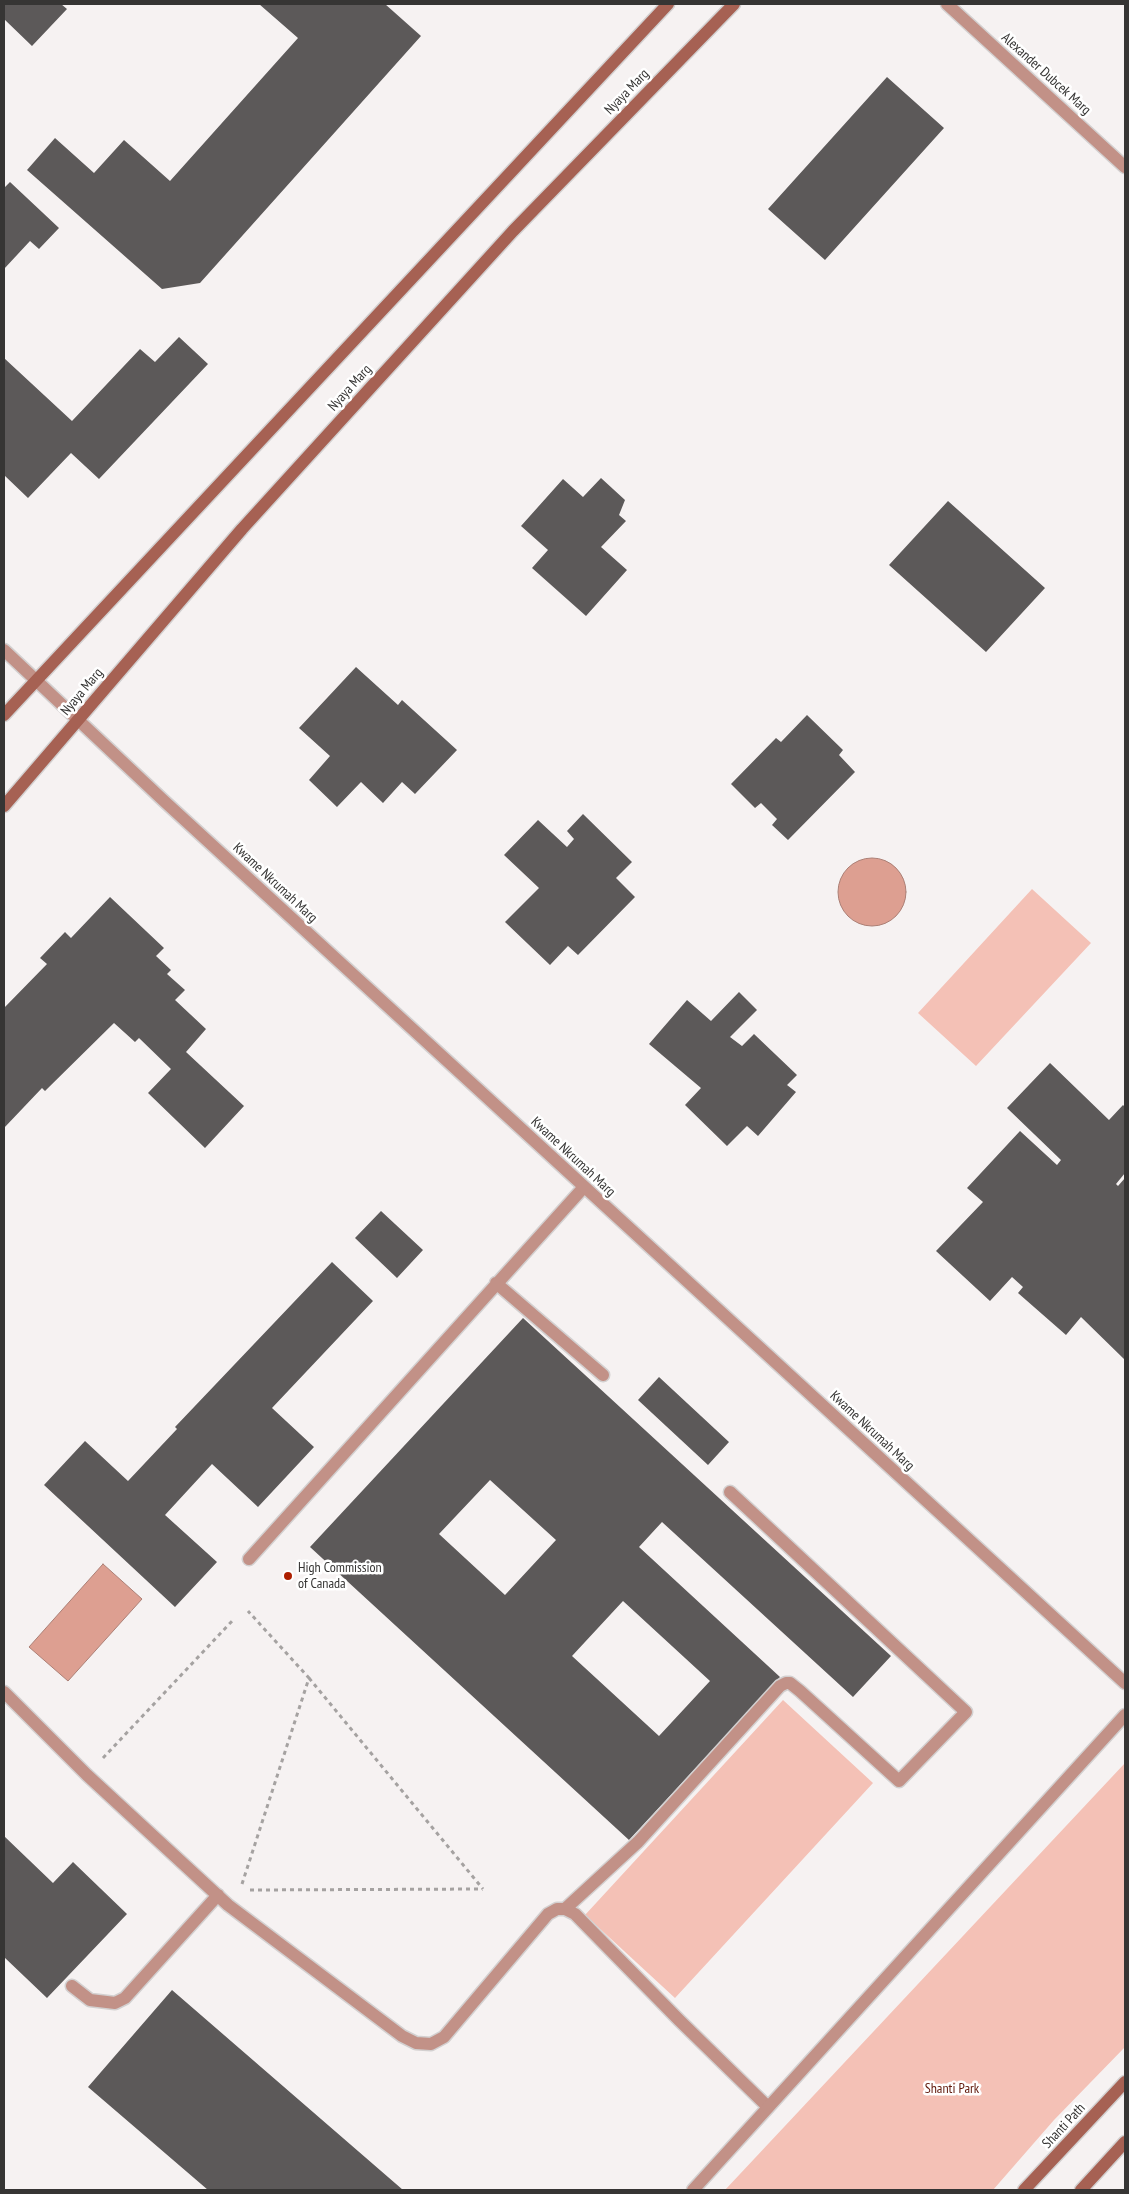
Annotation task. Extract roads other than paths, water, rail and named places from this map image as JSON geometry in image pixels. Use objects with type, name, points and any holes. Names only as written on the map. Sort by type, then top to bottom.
[{"type":"street","points":[[4,715],[36,678],[668,4]]},
{"type":"street","name":"Nyaya Marg","points":[[4,806],[242,529],[513,231],[734,4]]},
{"type":"street","name":"Alexander Dubcek Marg","points":[[947,4],[1125,167]]},
{"type":"street","name":"Kwame Nkrumah Marg","points":[[4,650],[36,678],[77,720],[1125,1683]]},
{"type":"street","points":[[249,1559],[584,1187]]},
{"type":"street","points":[[496,1283],[603,1375]]},
{"type":"street","points":[[565,1909],[638,1842],[780,1686],[786,1683],[790,1683],[800,1691],[899,1781],[966,1712],[730,1492]]},
{"type":"street","points":[[4,1692],[87,1775],[228,1906],[402,2036],[416,2043],[431,2044],[444,2037],[548,1914],[557,1909],[565,1909],[575,1914],[768,2107]]},
{"type":"street","points":[[693,2190],[1125,1715]]},
{"type":"street","points":[[72,1986],[90,2000],[115,2003],[125,1998],[218,1895]]},
{"type":"street","name":"Shanti Path","points":[[1024,2190],[1125,2082]]},
{"type":"street","points":[[1081,2190],[1125,2142]]},
{"type":"place","name":"High Commission of Canada","points":[[288,1576]]},
{"type":"park label","name":"Shanti Park","points":[[952,2089]]}]
